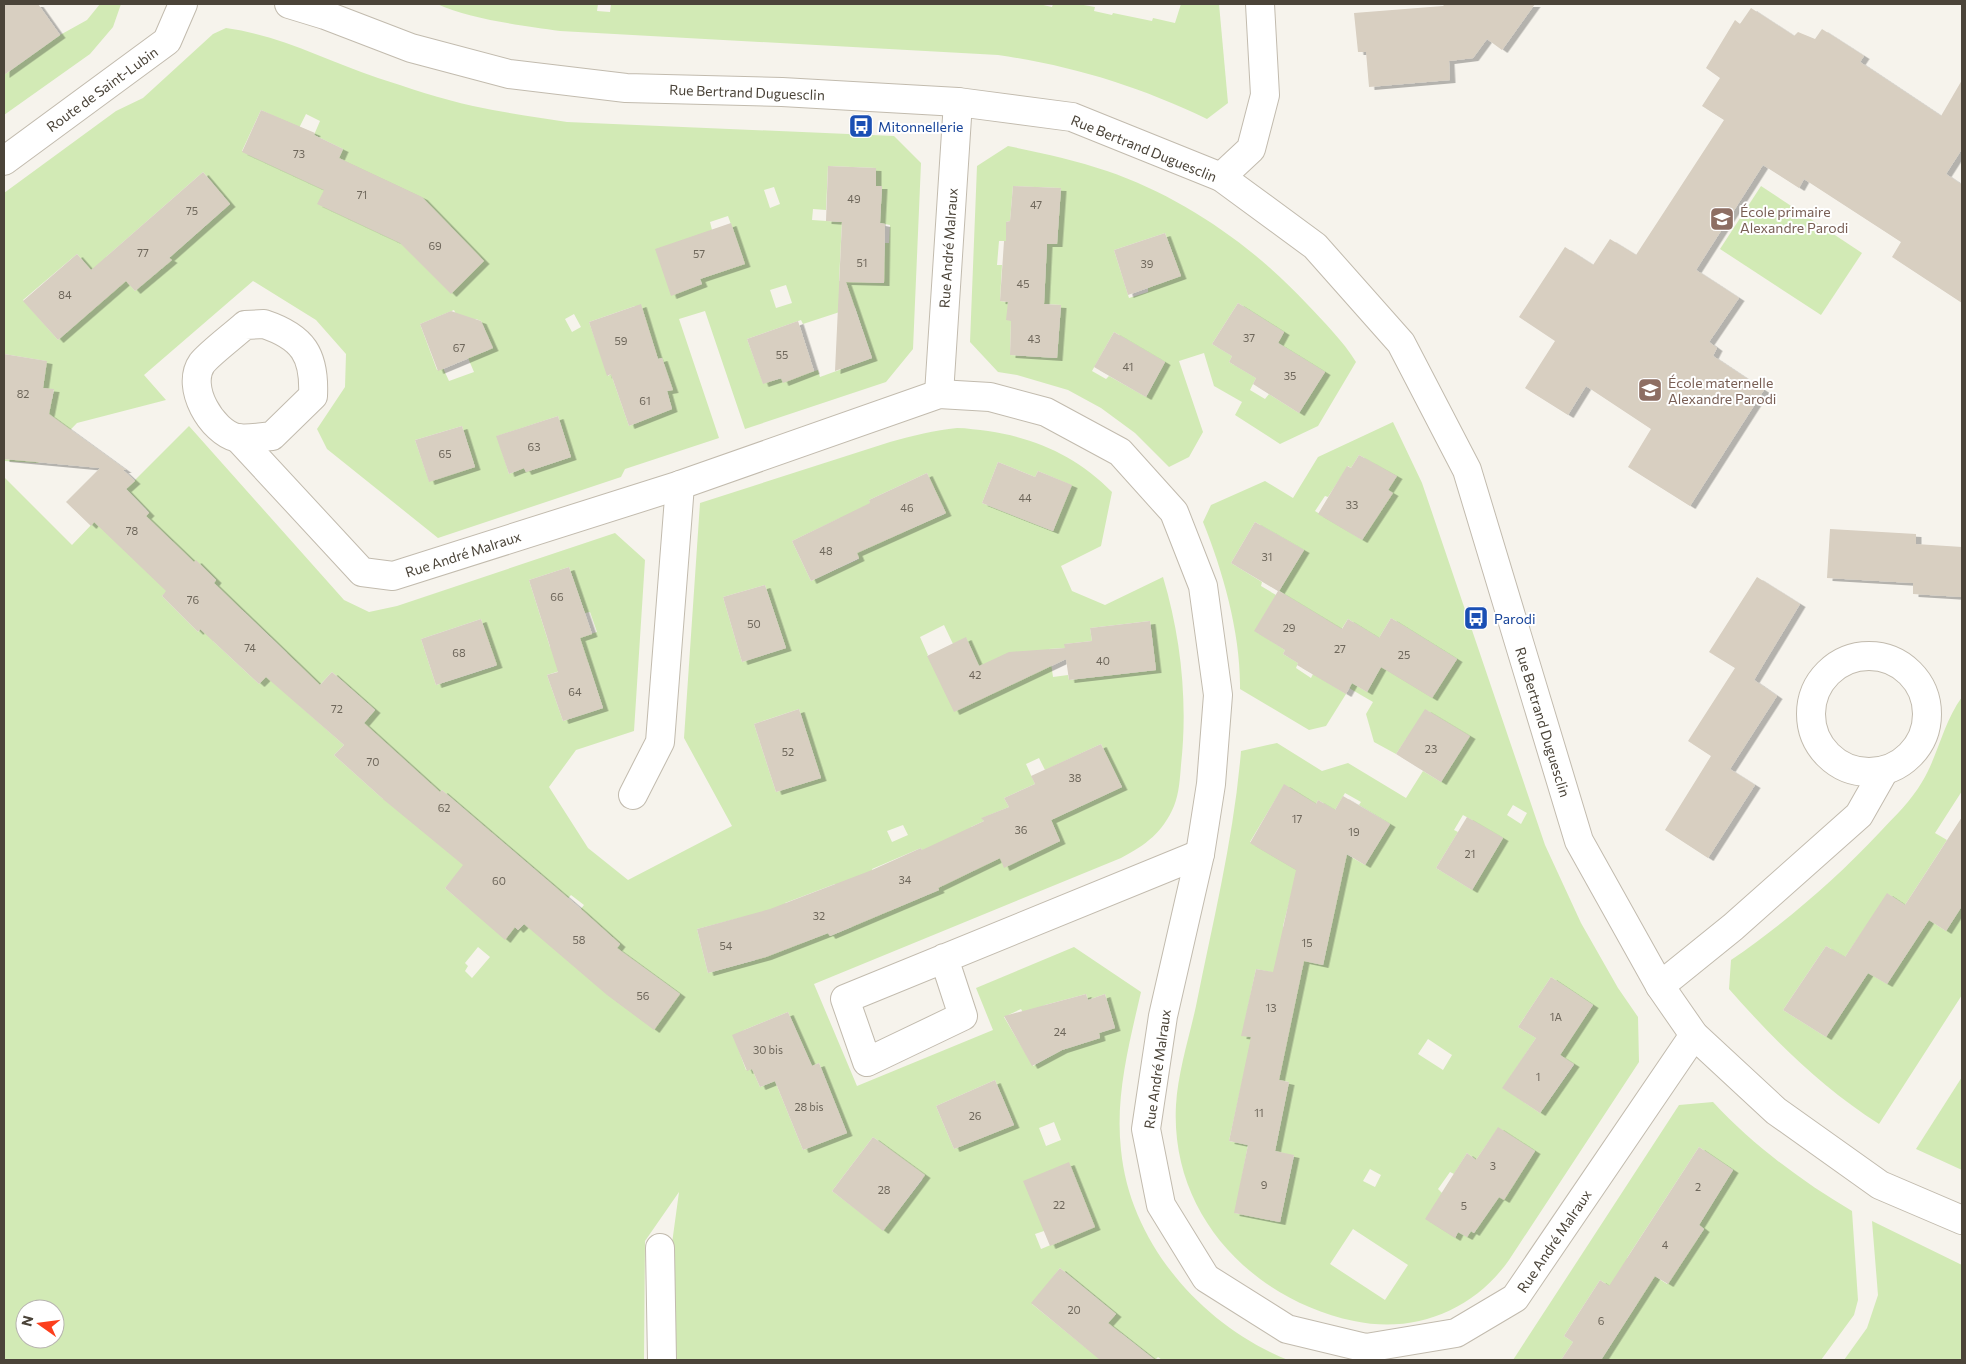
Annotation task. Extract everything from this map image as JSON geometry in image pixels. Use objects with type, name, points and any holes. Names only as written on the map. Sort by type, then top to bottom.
[{"type":"street","name":"Route de Saint-Lubin","points":[[4,161],[167,41],[183,4]]},
{"type":"street","name":"Rue Bertrand Duguesclin","points":[[289,4],[327,9],[411,48],[509,74],[626,88],[782,92],[958,102],[1072,117],[1221,177],[1314,246],[1402,343],[1467,470],[1579,841],[1660,986],[1694,1035],[1776,1111],[1880,1184],[1962,1220]]},
{"type":"street","points":[[1221,177],[1251,149],[1265,95],[1260,4]]},
{"type":"street","name":"Rue André Malraux","points":[[939,394],[958,102]]},
{"type":"street","name":"Rue André Malraux","points":[[238,438],[272,436],[313,396],[314,376],[309,358],[298,342],[283,330],[264,324],[245,325],[201,364],[198,379],[199,398],[207,415],[220,430],[238,438],[362,572],[393,576],[680,485],[939,394],[990,397],[1046,412],[1120,452],[1174,512],[1202,586],[1218,694],[1211,784],[1200,854],[1163,1016],[1146,1129],[1161,1205],[1206,1278],[1287,1329],[1366,1348],[1456,1333],[1515,1298],[1694,1035]]},
{"type":"street","points":[[634,795],[660,742],[680,485]]},
{"type":"street","points":[[1660,986],[1733,927],[1859,815],[1884,771],[1901,764],[1914,752],[1924,736],[1928,718],[1926,700],[1919,682],[1906,668],[1890,659],[1871,655],[1851,658],[1833,668],[1820,682],[1812,701],[1810,721],[1816,740],[1828,756],[1844,768],[1864,773],[1884,771]]},
{"type":"street","points":[[944,958],[1200,854]]},
{"type":"street","points":[[660,1248],[662,1360]]},
{"type":"green space","points":[[100,4],[121,4],[113,27],[90,54],[4,115],[4,75],[60,35],[87,20]]},
{"type":"green space","points":[[437,4],[598,4],[597,11],[610,12],[611,4],[1039,4],[1052,7],[1053,4],[1078,4],[1095,7],[1094,11],[1112,15],[1113,13],[1152,21],[1153,18],[1175,23],[1181,4],[1219,4],[1228,103],[1207,119],[1130,87],[1079,71],[998,55],[560,31],[481,18]]},
{"type":"green space","points":[[226,28],[246,32],[285,43],[378,78],[449,100],[496,111],[567,122],[894,136],[921,163],[913,349],[886,382],[745,429],[705,311],[679,319],[719,438],[625,469],[621,477],[438,538],[327,449],[317,429],[345,387],[346,354],[316,320],[253,281],[144,375],[166,400],[77,423],[38,463],[4,461],[4,459],[15,460],[42,398],[52,400],[54,390],[43,388],[46,361],[4,354],[4,193],[116,111],[143,98],[213,34]],"holes":[[[261,110],[299,128],[306,114],[320,121],[314,135],[343,149],[339,158],[242,151]],[[828,166],[876,168],[876,186],[882,187],[880,223],[890,225],[889,243],[885,243],[883,283],[839,281],[842,222],[812,220],[813,209],[826,210]],[[203,172],[230,204],[169,258],[171,260],[135,291],[106,257]],[[774,187],[780,204],[770,208],[764,190]],[[728,216],[743,258],[726,270],[700,279],[702,284],[671,295],[712,230],[710,222]],[[77,254],[111,293],[58,340],[23,300]],[[786,285],[792,303],[776,308],[770,290]],[[635,306],[642,327],[647,325],[658,359],[662,358],[672,390],[667,391],[672,409],[629,426],[611,374],[608,376],[589,322]],[[855,307],[872,358],[820,377],[818,370],[763,383],[747,339],[801,320],[803,324]],[[454,310],[461,325],[476,319],[481,321],[491,344],[489,350],[468,358],[474,372],[449,381],[443,368],[437,370],[420,324]],[[574,314],[581,327],[572,332],[565,319]],[[558,416],[571,457],[526,472],[524,468],[509,474],[497,436]],[[462,426],[475,467],[429,481],[415,440]]]},
{"type":"green space","points":[[1008,146],[1083,163],[1135,182],[1163,195],[1189,209],[1240,243],[1264,262],[1307,304],[1339,339],[1356,362],[1318,426],[1280,444],[1235,415],[1242,402],[1214,386],[1204,353],[1179,361],[1203,432],[1189,457],[1169,467],[1135,433],[1101,408],[1068,390],[1017,375],[998,372],[970,342],[977,166]],"holes":[[[1013,186],[1061,188],[1057,244],[1047,244],[1044,304],[1061,305],[1057,358],[1010,355],[1011,321],[1008,302],[1000,301],[1002,265],[997,265],[999,241],[1006,241],[1006,222],[1010,221]],[[1165,233],[1181,276],[1148,288],[1148,292],[1129,298],[1114,250]],[[1238,303],[1284,332],[1278,343],[1325,372],[1299,413],[1269,394],[1265,399],[1250,390],[1256,378],[1229,362],[1232,356],[1212,344]],[[1114,332],[1165,362],[1146,397],[1109,376],[1106,379],[1092,371]]]},
{"type":"green space","points":[[1761,186],[1862,253],[1821,315],[1720,249]]},
{"type":"green space","points":[[1393,422],[1422,483],[1545,845],[1581,923],[1618,988],[1638,1017],[1639,1062],[1509,1260],[1478,1293],[1460,1305],[1420,1321],[1398,1324],[1354,1321],[1317,1310],[1282,1293],[1251,1272],[1224,1246],[1203,1215],[1187,1182],[1178,1145],[1176,1105],[1179,1080],[1222,879],[1238,783],[1241,751],[1277,743],[1322,771],[1348,763],[1406,798],[1423,771],[1441,782],[1469,737],[1428,711],[1410,741],[1406,739],[1396,754],[1374,742],[1366,714],[1373,702],[1349,688],[1352,683],[1367,692],[1381,667],[1435,693],[1457,659],[1391,618],[1379,638],[1348,619],[1339,633],[1325,619],[1279,591],[1304,550],[1255,522],[1231,563],[1262,582],[1261,586],[1276,595],[1255,631],[1285,650],[1283,654],[1298,663],[1296,668],[1311,678],[1313,674],[1346,694],[1326,726],[1309,730],[1240,689],[1240,668],[1234,625],[1224,582],[1203,522],[1211,505],[1265,481],[1293,498],[1318,457]],"holes":[[[1359,455],[1396,476],[1388,490],[1392,493],[1362,540],[1315,511],[1325,496],[1328,497],[1348,466],[1351,468]],[[1284,785],[1316,804],[1318,800],[1335,810],[1345,793],[1361,802],[1359,805],[1390,824],[1365,865],[1318,838],[1275,857],[1250,842]],[[1513,805],[1527,813],[1521,824],[1507,815]],[[1463,815],[1503,838],[1472,890],[1436,868],[1458,832],[1454,830]],[[1291,895],[1336,903],[1323,965],[1283,956],[1283,926]],[[1256,969],[1300,978],[1286,1044],[1242,1035]],[[1551,977],[1593,1005],[1560,1055],[1574,1065],[1540,1113],[1503,1088],[1536,1038],[1518,1027]],[[1428,1039],[1452,1055],[1443,1070],[1418,1054]],[[1244,1073],[1289,1082],[1275,1151],[1294,1156],[1280,1222],[1235,1213],[1248,1145],[1229,1141]],[[1498,1128],[1535,1151],[1504,1199],[1499,1197],[1474,1233],[1471,1231],[1467,1237],[1458,1232],[1455,1238],[1442,1193],[1438,1189],[1450,1172],[1454,1174],[1467,1153],[1476,1160]],[[1370,1169],[1381,1175],[1375,1187],[1363,1181]],[[1353,1229],[1408,1265],[1385,1300],[1330,1264]]]},
{"type":"green space","points":[[189,426],[344,600],[369,612],[397,606],[615,533],[645,560],[634,731],[576,750],[549,787],[588,848],[628,880],[732,826],[684,738],[700,503],[890,442],[915,435],[957,428],[1006,434],[1039,444],[1070,459],[1085,469],[1112,492],[1101,546],[1061,566],[1072,591],[1105,605],[1163,577],[1169,600],[1178,646],[1184,717],[1179,786],[1176,801],[1170,815],[1153,837],[1121,858],[814,984],[857,1086],[993,1030],[976,988],[1074,947],[1141,992],[1124,1071],[1120,1110],[1121,1150],[1127,1185],[1139,1218],[1155,1249],[1176,1278],[1200,1303],[1227,1326],[1257,1345],[1288,1360],[1162,1360],[1158,1357],[1155,1360],[1121,1333],[1098,1360],[674,1360],[670,1258],[679,1192],[645,1241],[644,1360],[4,1360],[4,477],[72,545],[94,522],[146,516],[149,512],[126,489]],"holes":[[[998,462],[1035,477],[1038,471],[1071,485],[1053,531],[982,503]],[[927,473],[945,514],[887,539],[869,500]],[[840,518],[859,559],[811,581],[792,541]],[[196,561],[216,580],[211,587],[225,602],[198,632],[162,596]],[[569,567],[585,613],[590,612],[597,632],[550,647],[529,580]],[[765,585],[786,648],[742,662],[723,597]],[[242,610],[287,653],[259,684],[213,641]],[[481,619],[496,666],[436,685],[421,639]],[[1150,621],[1156,670],[1069,680],[1068,675],[1053,677],[1049,649],[1065,648],[1065,644],[1092,641],[1090,628]],[[944,625],[953,644],[966,638],[979,666],[927,656],[920,637]],[[588,662],[603,708],[563,721],[547,675]],[[332,672],[375,710],[364,723],[383,799],[334,755],[344,745],[300,706]],[[799,709],[821,778],[776,792],[754,724]],[[1101,744],[1122,787],[1051,820],[1060,841],[1005,867],[1000,858],[987,864],[971,827],[984,821],[982,818],[1009,807],[1004,798],[1035,784],[1026,764],[1039,758],[1045,770]],[[442,790],[480,823],[414,824]],[[903,825],[908,835],[892,842],[887,831]],[[492,833],[555,887],[562,905],[571,895],[584,905],[580,910],[620,944],[591,980],[529,919],[518,930],[497,912],[485,894],[471,910],[445,888]],[[921,848],[939,890],[889,911],[872,869]],[[835,884],[852,927],[830,936],[828,933],[802,943],[785,903]],[[743,917],[756,960],[708,973],[697,929]],[[478,947],[490,957],[472,978],[465,971],[468,966],[465,963]],[[633,960],[680,994],[607,995]],[[1086,994],[1088,1000],[1105,994],[1115,1028],[1099,1033],[1100,1038],[1062,1050],[1033,1066],[1004,1017],[1021,1009],[1025,1016],[1045,1005]],[[788,1012],[812,1066],[819,1063],[847,1133],[803,1150],[775,1081],[760,1087],[752,1069],[746,1070],[735,1040],[744,1030]],[[995,1080],[1014,1125],[954,1149],[936,1106]],[[1054,1122],[1061,1140],[1046,1146],[1039,1128]],[[873,1137],[888,1148],[886,1151],[923,1179],[883,1230],[832,1191]],[[1081,1192],[1094,1227],[1041,1249],[1035,1234],[1044,1231]],[[1060,1268],[1116,1314],[1086,1348],[1032,1304]]]},
{"type":"green space","points":[[1962,697],[1962,791],[1935,833],[1947,840],[1905,905],[1888,894],[1845,957],[1826,946],[1783,1010],[1826,1037],[1868,973],[1887,984],[1929,920],[1946,931],[1962,906],[1962,995],[1879,1124],[1837,1094],[1799,1062],[1746,1008],[1729,989],[1731,960],[1790,916],[1827,884],[1863,850],[1913,796],[1928,772],[1950,718]]},
{"type":"green space","points":[[1962,1077],[1962,1170],[1916,1149]]},
{"type":"green space","points":[[1713,1102],[1744,1133],[1778,1161],[1796,1175],[1852,1211],[1858,1300],[1854,1315],[1821,1360],[1601,1360],[1637,1304],[1600,1280],[1564,1336],[1573,1342],[1561,1360],[1513,1360],[1679,1105]],"holes":[[[1699,1147],[1733,1170],[1699,1225],[1704,1229],[1667,1284],[1627,1258]]]},
{"type":"green space","points":[[1872,1221],[1962,1265],[1962,1360],[1844,1360],[1867,1328],[1878,1295]]},
{"type":"building","points":[[4,4],[38,4],[60,35],[4,75]]},
{"type":"building","points":[[1445,4],[1535,4],[1502,50],[1487,39],[1473,58],[1449,61],[1450,80],[1369,87],[1366,52],[1358,52],[1354,13],[1443,6]]},
{"type":"building","points":[[1751,8],[1794,36],[1798,32],[1815,39],[1822,29],[1864,56],[1860,62],[1941,116],[1962,80],[1962,149],[1946,174],[1962,185],[1962,303],[1892,257],[1901,242],[1804,179],[1799,188],[1763,165],[1696,270],[1739,298],[1709,342],[1717,348],[1713,356],[1764,390],[1690,506],[1628,467],[1651,429],[1586,386],[1568,415],[1525,388],[1555,341],[1519,317],[1565,247],[1593,265],[1610,239],[1636,255],[1724,120],[1702,106],[1720,78],[1706,68],[1735,20],[1740,24]]},
{"type":"building","points":[[261,110],[315,133],[314,135],[343,149],[339,158],[422,197],[484,261],[451,294],[400,243],[317,204],[324,190],[242,152]]},
{"type":"building","points":[[828,166],[876,168],[876,186],[882,186],[880,223],[885,224],[884,283],[846,282],[872,358],[835,371],[842,222],[826,221]]},
{"type":"building","points":[[203,172],[230,204],[169,258],[172,260],[135,291],[126,281],[58,340],[23,301],[77,254],[91,270]]},
{"type":"building","points":[[1013,186],[1061,188],[1057,244],[1047,244],[1044,304],[1061,305],[1057,358],[1010,355],[1011,321],[1006,320],[1008,302],[1000,301],[1006,222],[1010,221]]},
{"type":"building","points":[[731,223],[745,264],[700,279],[702,284],[671,296],[655,249]]},
{"type":"building","points":[[1165,233],[1181,276],[1128,295],[1114,250]]},
{"type":"building","points":[[1238,303],[1284,332],[1278,343],[1325,372],[1299,413],[1253,384],[1256,378],[1229,362],[1232,356],[1212,344]]},
{"type":"building","points":[[641,304],[658,359],[662,358],[673,390],[667,391],[672,409],[629,426],[611,374],[607,376],[589,322]]},
{"type":"building","points":[[451,311],[481,321],[493,348],[438,371],[420,324]]},
{"type":"building","points":[[798,321],[814,371],[783,383],[781,378],[763,384],[747,339]]},
{"type":"building","points":[[1114,332],[1165,362],[1146,397],[1094,367]]},
{"type":"building","points":[[4,354],[47,361],[43,388],[54,389],[49,414],[126,470],[123,470],[135,481],[126,489],[149,513],[146,516],[194,562],[196,560],[216,580],[214,583],[320,685],[332,672],[375,710],[364,723],[440,792],[442,790],[581,909],[620,944],[617,948],[680,994],[654,1030],[607,995],[524,924],[518,930],[515,927],[505,940],[445,888],[463,865],[384,800],[334,755],[344,745],[266,677],[259,684],[200,629],[198,632],[162,596],[166,591],[94,522],[91,526],[66,502],[100,468],[4,459]]},
{"type":"building","points":[[558,416],[571,457],[526,472],[524,468],[509,474],[496,436]]},
{"type":"building","points":[[462,426],[475,467],[429,482],[415,440]]},
{"type":"building","points":[[1359,455],[1397,476],[1388,490],[1393,493],[1362,540],[1318,514],[1347,466],[1351,468]]},
{"type":"building","points":[[998,462],[1035,477],[1038,471],[1072,485],[1053,531],[982,503]]},
{"type":"building","points":[[927,473],[946,513],[857,553],[859,558],[811,581],[792,541],[870,503],[869,500]]},
{"type":"building","points":[[1255,522],[1304,550],[1279,591],[1342,629],[1348,619],[1379,638],[1391,618],[1457,659],[1432,698],[1381,667],[1367,692],[1352,683],[1346,694],[1297,665],[1298,663],[1283,654],[1285,650],[1254,631],[1278,591],[1231,563]]},
{"type":"building","points":[[1830,529],[1916,534],[1916,544],[1962,547],[1962,597],[1913,594],[1913,583],[1827,578]]},
{"type":"building","points":[[569,567],[592,634],[580,638],[603,708],[563,721],[547,675],[558,672],[529,580]]},
{"type":"building","points":[[1757,577],[1800,604],[1754,680],[1777,696],[1730,769],[1725,766],[1755,785],[1708,858],[1665,830],[1711,756],[1688,741],[1735,668],[1709,652]]},
{"type":"building","points":[[765,585],[786,648],[742,662],[723,597]]},
{"type":"building","points":[[481,619],[497,665],[436,685],[421,639]]},
{"type":"building","points":[[1150,621],[1156,670],[1069,680],[1066,659],[954,712],[927,656],[966,637],[979,666],[1009,652],[1065,648],[1064,644],[1092,641],[1090,628]]},
{"type":"building","points":[[799,709],[821,778],[776,792],[754,724]]},
{"type":"building","points":[[1425,709],[1470,736],[1441,782],[1396,754]]},
{"type":"building","points":[[1101,744],[1122,787],[1051,820],[1060,841],[1004,868],[1000,858],[938,888],[939,890],[830,936],[828,933],[766,957],[708,973],[697,929],[770,909],[872,870],[921,848],[922,850],[984,821],[981,818],[1009,807],[1004,798],[1035,784],[1031,776]]},
{"type":"building","points":[[1284,784],[1316,804],[1318,800],[1335,810],[1343,796],[1390,824],[1365,865],[1347,854],[1323,965],[1304,961],[1279,1080],[1289,1082],[1275,1151],[1294,1155],[1280,1222],[1234,1213],[1248,1145],[1229,1141],[1251,1037],[1241,1036],[1256,969],[1273,972],[1296,870],[1250,843]]},
{"type":"building","points":[[1467,817],[1503,838],[1472,890],[1436,868]]},
{"type":"building","points":[[1962,817],[1962,906],[1946,931],[1929,920],[1887,984],[1868,973],[1826,1037],[1783,1010],[1826,946],[1845,957],[1887,893],[1905,905]]},
{"type":"building","points":[[1551,977],[1593,1005],[1560,1055],[1574,1064],[1540,1113],[1502,1088],[1536,1038],[1518,1027]]},
{"type":"building","points":[[1086,994],[1088,1000],[1105,994],[1115,1028],[1099,1033],[1100,1038],[1062,1050],[1032,1066],[1004,1016]]},
{"type":"building","points":[[788,1012],[812,1066],[819,1063],[847,1133],[803,1150],[775,1081],[760,1087],[752,1069],[747,1071],[732,1035]]},
{"type":"building","points":[[995,1080],[1014,1125],[954,1149],[936,1106]]},
{"type":"building","points":[[1498,1127],[1535,1151],[1504,1200],[1499,1197],[1474,1233],[1471,1231],[1467,1237],[1458,1232],[1455,1238],[1425,1219],[1467,1153],[1476,1160]]},
{"type":"building","points":[[873,1137],[925,1175],[883,1231],[832,1191]]},
{"type":"building","points":[[1699,1147],[1733,1170],[1699,1225],[1704,1229],[1668,1284],[1655,1276],[1601,1360],[1561,1360],[1573,1342],[1564,1336],[1600,1280],[1609,1286]]},
{"type":"building","points":[[1069,1162],[1095,1227],[1050,1246],[1023,1181]]},
{"type":"building","points":[[1060,1268],[1116,1314],[1108,1323],[1155,1360],[1100,1360],[1031,1303]]},
{"type":"place","name":"Mitonnellerie","points":[[861,126]]},
{"type":"place","name":"École primaire Alexandre Parodi","points":[[1722,219]]},
{"type":"place","name":"École maternelle Alexandre Parodi","points":[[1650,390]]},
{"type":"place","name":"Parodi","points":[[1476,618]]}]
